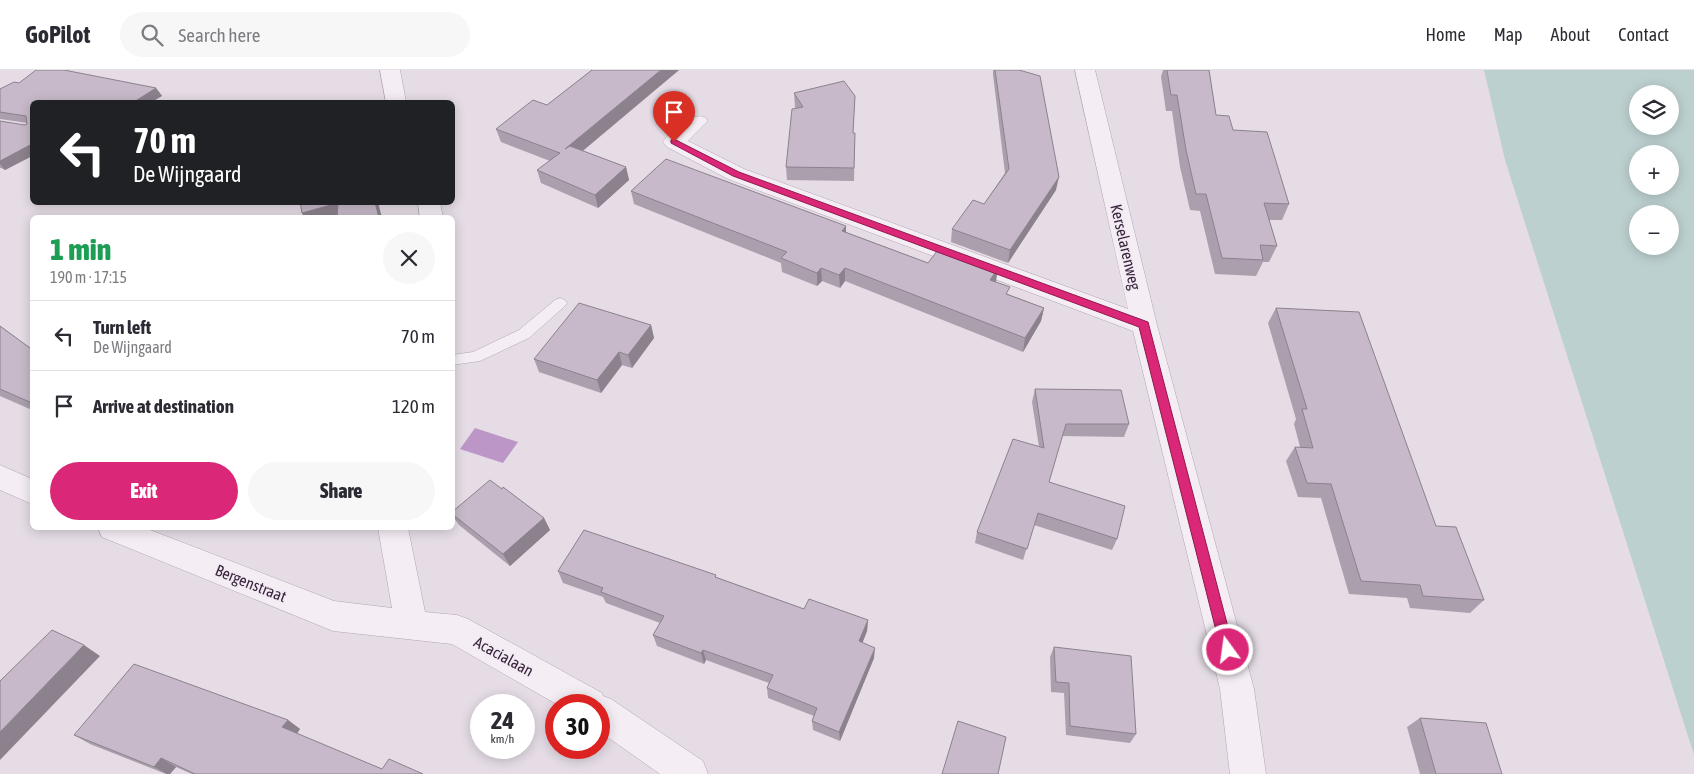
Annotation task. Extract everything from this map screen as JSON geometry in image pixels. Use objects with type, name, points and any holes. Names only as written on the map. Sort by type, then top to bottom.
[{"type":"street","points":[[390,70],[396,100]]},
{"type":"street","name":"Kerselarenweg","points":[[1085,70],[1144,325],[1238,689],[1248,774]]},
{"type":"street","points":[[698,121],[674,142],[736,174],[1144,325]]},
{"type":"street","points":[[0,477],[30,491]]},
{"type":"street","name":"Bergenstraat","points":[[119,530],[333,616],[401,623]]},
{"type":"street","points":[[393,530],[401,623]]},
{"type":"street","name":"Acacialaan","points":[[401,623],[457,630],[570,694]]},
{"type":"street","points":[[610,719],[690,774]]},
{"type":"lane","points":[[455,360],[475,357],[524,334],[560,303]]},
{"type":"shaded area","points":[[1484,70],[1694,70],[1694,755],[1505,160]]},
{"type":"shaded area","points":[[475,428],[518,442],[503,463],[460,449]]},
{"type":"building","points":[[36,70],[64,70],[156,88],[137,100],[30,100],[30,145],[0,161],[0,121],[27,124],[26,116],[0,112],[0,89],[14,82],[19,83]]},
{"type":"building","points":[[592,70],[661,70],[565,149],[570,146],[626,167],[595,195],[537,170],[560,153],[496,129],[533,100],[547,105]]},
{"type":"building","points":[[995,70],[1019,70],[1040,76],[1059,177],[1010,250],[952,229],[973,200],[984,204],[1009,169]]},
{"type":"building","points":[[1167,70],[1209,70],[1216,115],[1229,116],[1233,130],[1267,132],[1289,204],[1264,203],[1277,246],[1260,245],[1263,260],[1222,258],[1206,194],[1196,194],[1186,150],[1177,95],[1171,95]]},
{"type":"building","points":[[844,81],[855,96],[854,168],[786,167],[792,109],[803,107],[794,93]]},
{"type":"building","points":[[666,159],[846,226],[842,231],[928,263],[940,247],[998,268],[990,280],[1010,287],[1006,294],[1044,308],[1025,338],[845,268],[839,275],[821,268],[817,273],[781,258],[787,252],[631,191]]},
{"type":"building","points":[[301,205],[331,205],[302,213]]},
{"type":"building","points":[[338,205],[376,205],[378,215],[337,215]]},
{"type":"building","points":[[579,303],[651,325],[628,355],[619,352],[597,380],[534,359]]},
{"type":"building","points":[[1276,308],[1359,312],[1436,526],[1456,527],[1484,600],[1423,596],[1420,585],[1361,581],[1331,484],[1307,483],[1295,447],[1313,448],[1302,409],[1307,409]]},
{"type":"building","points":[[0,326],[30,348],[30,402],[0,389]]},
{"type":"building","points":[[1035,389],[1121,390],[1129,424],[1066,424],[1049,482],[1125,506],[1117,539],[1038,513],[1027,549],[977,532],[1013,439],[1044,448]]},
{"type":"building","points":[[490,480],[502,489],[503,487],[544,518],[503,554],[455,516],[455,509]]},
{"type":"building","points":[[584,530],[716,575],[715,577],[804,609],[809,599],[868,620],[859,641],[875,648],[839,732],[812,721],[817,708],[767,688],[773,675],[703,650],[701,653],[653,635],[664,616],[601,592],[603,588],[558,571]]},
{"type":"building","points":[[52,630],[84,645],[0,732],[0,681]]},
{"type":"building","points":[[1054,647],[1131,656],[1136,734],[1070,726],[1069,683],[1056,682]]},
{"type":"building","points":[[134,664],[288,720],[282,727],[382,769],[389,759],[423,774],[195,774],[161,758],[154,767],[74,735]]},
{"type":"building","points":[[1420,718],[1486,723],[1502,774],[1436,774]]},
{"type":"building","points":[[958,721],[1006,737],[998,774],[942,774]]},
{"type":"route","points":[[674,142],[736,174],[1144,325],[1228,650]]}]
